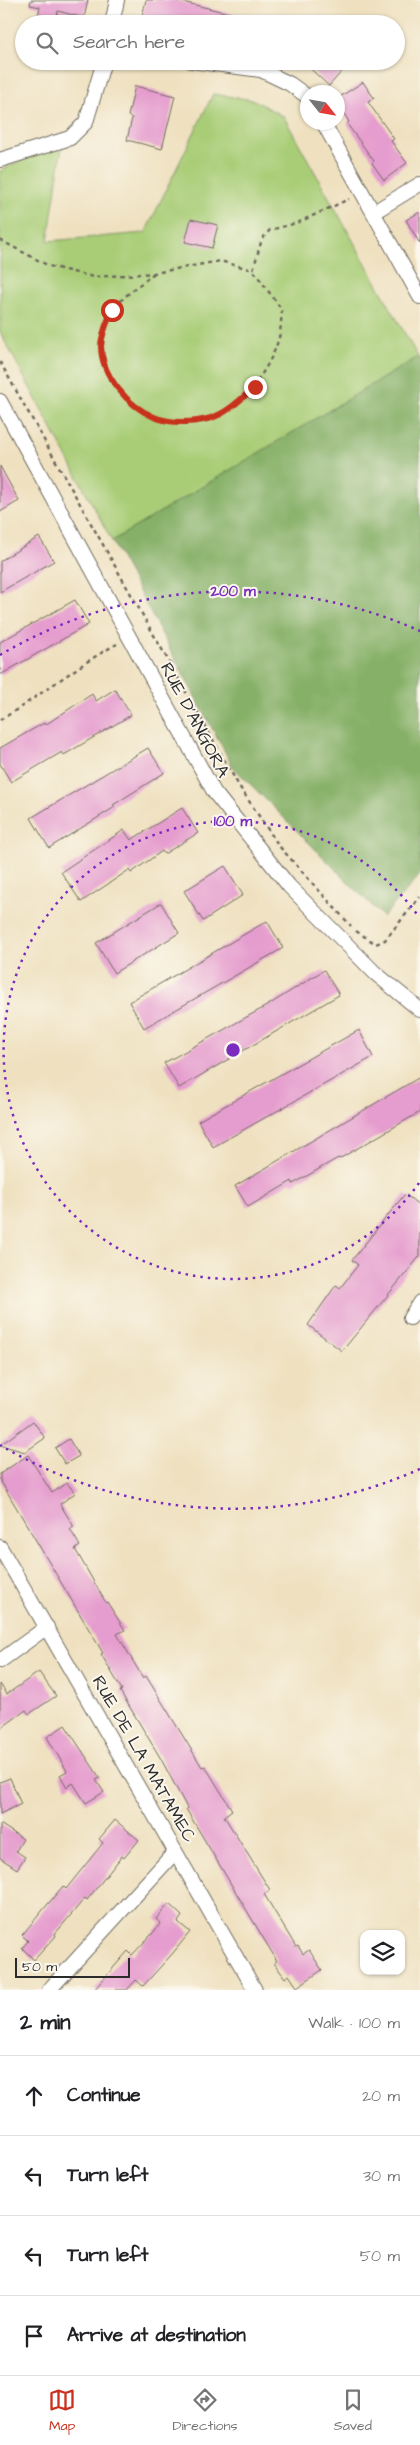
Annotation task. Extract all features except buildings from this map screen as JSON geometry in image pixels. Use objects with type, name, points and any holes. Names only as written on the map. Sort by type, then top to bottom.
[{"type":"street","points":[[114,15],[117,0]]},
{"type":"street","points":[[0,160],[70,138],[86,122],[101,70]]},
{"type":"street","points":[[261,70],[290,84],[300,91]]},
{"type":"street","points":[[327,130],[420,297]]},
{"type":"street","points":[[374,212],[420,184]]},
{"type":"street","name":"RUE D'ANGORA","points":[[0,401],[214,792],[289,886],[375,973],[420,1010]]},
{"type":"street","name":"RUE DE LA MATAMEC","points":[[0,1546],[255,1990]]},
{"type":"street","points":[[0,1661],[47,1627]]},
{"type":"street","points":[[49,1990],[175,1852]]},
{"type":"path","points":[[253,270],[262,239],[270,230],[297,223],[361,192]]},
{"type":"path","points":[[0,240],[49,266],[93,277],[154,273],[220,260],[253,270],[282,310],[278,340],[255,387],[230,408],[212,418],[188,423],[155,417],[136,405],[116,386],[103,362],[100,345],[112,310],[154,273]]},
{"type":"path","points":[[0,362],[239,786],[280,846],[355,931],[376,944],[385,940],[420,898]]},
{"type":"path","points":[[0,720],[37,698],[92,658],[119,643]]},
{"type":"green space","points":[[213,94],[254,100],[284,117],[418,357],[112,541],[0,332],[0,171],[63,140],[48,241],[145,233]]},
{"type":"green space","points":[[418,357],[420,360],[420,875],[383,917],[233,767],[112,541]]},
{"type":"route","points":[[112,310],[100,345],[103,362],[116,386],[136,405],[155,417],[188,423],[212,418],[230,408],[255,387]]}]
